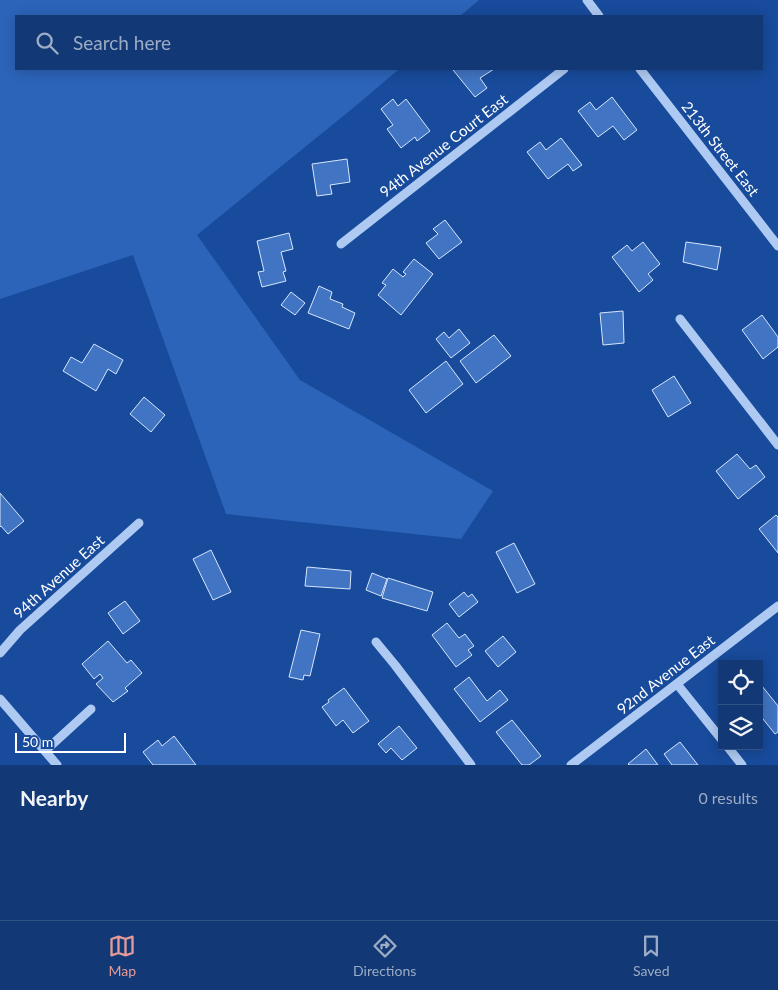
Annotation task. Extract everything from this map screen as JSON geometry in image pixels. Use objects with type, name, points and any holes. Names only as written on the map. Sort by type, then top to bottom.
[{"type":"street","points":[[587,0],[599,15]]},
{"type":"street","name":"94th Avenue Court East","points":[[341,244],[563,70]]},
{"type":"street","name":"213th Street East","points":[[641,70],[778,246]]},
{"type":"street","points":[[680,319],[778,445]]},
{"type":"street","name":"94th Avenue East","points":[[0,653],[20,630],[138,523]]},
{"type":"street","name":"92nd Avenue East","points":[[571,765],[778,606]]},
{"type":"street","points":[[376,642],[395,664],[471,765]]},
{"type":"street","points":[[677,684],[718,735]]},
{"type":"street","points":[[0,699],[57,765]]},
{"type":"street","points":[[45,751],[92,709]]},
{"type":"street","points":[[730,750],[742,765]]},
{"type":"shaded area","points":[[0,0],[479,0],[461,15],[15,15],[15,70],[398,70],[197,235],[300,380],[493,491],[461,539],[226,514],[133,255],[0,299]]},
{"type":"building","points":[[453,70],[492,70],[480,78],[487,88],[475,97]]},
{"type":"building","points":[[612,97],[637,130],[624,140],[613,126],[598,137],[578,111],[590,102],[596,110]]},
{"type":"building","points":[[393,99],[398,106],[406,99],[430,131],[417,141],[415,137],[401,148],[387,129],[393,125],[381,109]]},
{"type":"building","points":[[561,138],[582,165],[573,171],[568,164],[548,179],[527,152],[540,142],[546,150]]},
{"type":"building","points":[[347,159],[350,182],[330,185],[332,194],[317,196],[312,164]]},
{"type":"building","points":[[445,220],[462,242],[439,259],[426,243],[438,234],[433,229]]},
{"type":"building","points":[[289,233],[293,249],[281,252],[286,271],[283,272],[286,281],[262,287],[258,272],[264,271],[257,241]]},
{"type":"building","points":[[643,242],[660,264],[648,274],[653,280],[639,292],[612,257],[627,245],[632,251]]},
{"type":"building","points":[[686,242],[721,247],[717,270],[683,262]]},
{"type":"building","points":[[414,259],[433,274],[401,315],[378,295],[386,285],[382,283],[393,269],[403,277],[406,274],[403,272]]},
{"type":"building","points":[[319,286],[332,292],[330,299],[343,304],[342,307],[355,313],[349,329],[308,313]]},
{"type":"building","points":[[291,292],[305,303],[295,315],[281,305]]},
{"type":"building","points":[[623,311],[624,343],[603,345],[600,313]]},
{"type":"building","points":[[762,315],[778,337],[778,347],[763,359],[742,330]]},
{"type":"building","points":[[459,329],[470,343],[451,358],[436,339],[444,332],[449,338]]},
{"type":"building","points":[[494,335],[511,356],[476,383],[460,361]]},
{"type":"building","points":[[94,344],[123,360],[116,374],[108,369],[96,391],[63,371],[71,357],[82,363]]},
{"type":"building","points":[[446,361],[463,384],[426,413],[409,390]]},
{"type":"building","points":[[674,376],[691,403],[668,417],[652,390]]},
{"type":"building","points":[[144,397],[165,415],[151,432],[130,414]]},
{"type":"building","points":[[737,454],[750,469],[756,465],[765,477],[738,499],[716,471]]},
{"type":"building","points":[[0,493],[24,521],[8,534],[0,527]]},
{"type":"building","points":[[776,515],[778,517],[778,553],[759,529]]},
{"type":"building","points":[[514,543],[535,584],[517,593],[496,552]]},
{"type":"building","points":[[211,550],[231,592],[213,600],[193,559]]},
{"type":"building","points":[[307,567],[351,571],[350,589],[305,586]]},
{"type":"building","points":[[372,573],[387,579],[381,596],[366,590]]},
{"type":"building","points":[[388,578],[433,592],[427,611],[382,598]]},
{"type":"building","points":[[464,592],[468,597],[472,594],[478,602],[459,617],[449,604]]},
{"type":"building","points":[[125,601],[140,621],[123,634],[108,613]]},
{"type":"building","points":[[447,623],[459,638],[465,634],[474,646],[468,650],[472,655],[456,667],[432,635]]},
{"type":"building","points":[[301,630],[320,634],[310,676],[304,675],[303,680],[289,677]]},
{"type":"building","points":[[503,636],[516,652],[498,667],[485,651]]},
{"type":"building","points":[[108,641],[127,663],[131,660],[142,673],[125,688],[128,691],[113,702],[96,684],[103,678],[100,674],[94,679],[82,664]]},
{"type":"building","points":[[469,677],[487,701],[500,690],[508,700],[480,722],[454,689]]},
{"type":"building","points":[[763,687],[778,706],[778,732],[775,734],[763,719]]},
{"type":"building","points":[[344,688],[369,721],[353,733],[343,720],[336,726],[322,707]]},
{"type":"building","points":[[512,720],[541,756],[529,765],[522,765],[496,732]]},
{"type":"building","points":[[399,726],[417,748],[402,760],[391,748],[386,753],[378,744]]},
{"type":"building","points":[[174,736],[196,765],[153,765],[143,752],[158,740],[162,746]]},
{"type":"building","points":[[680,742],[698,765],[672,765],[664,754]]},
{"type":"building","points":[[646,749],[658,765],[628,764]]}]
